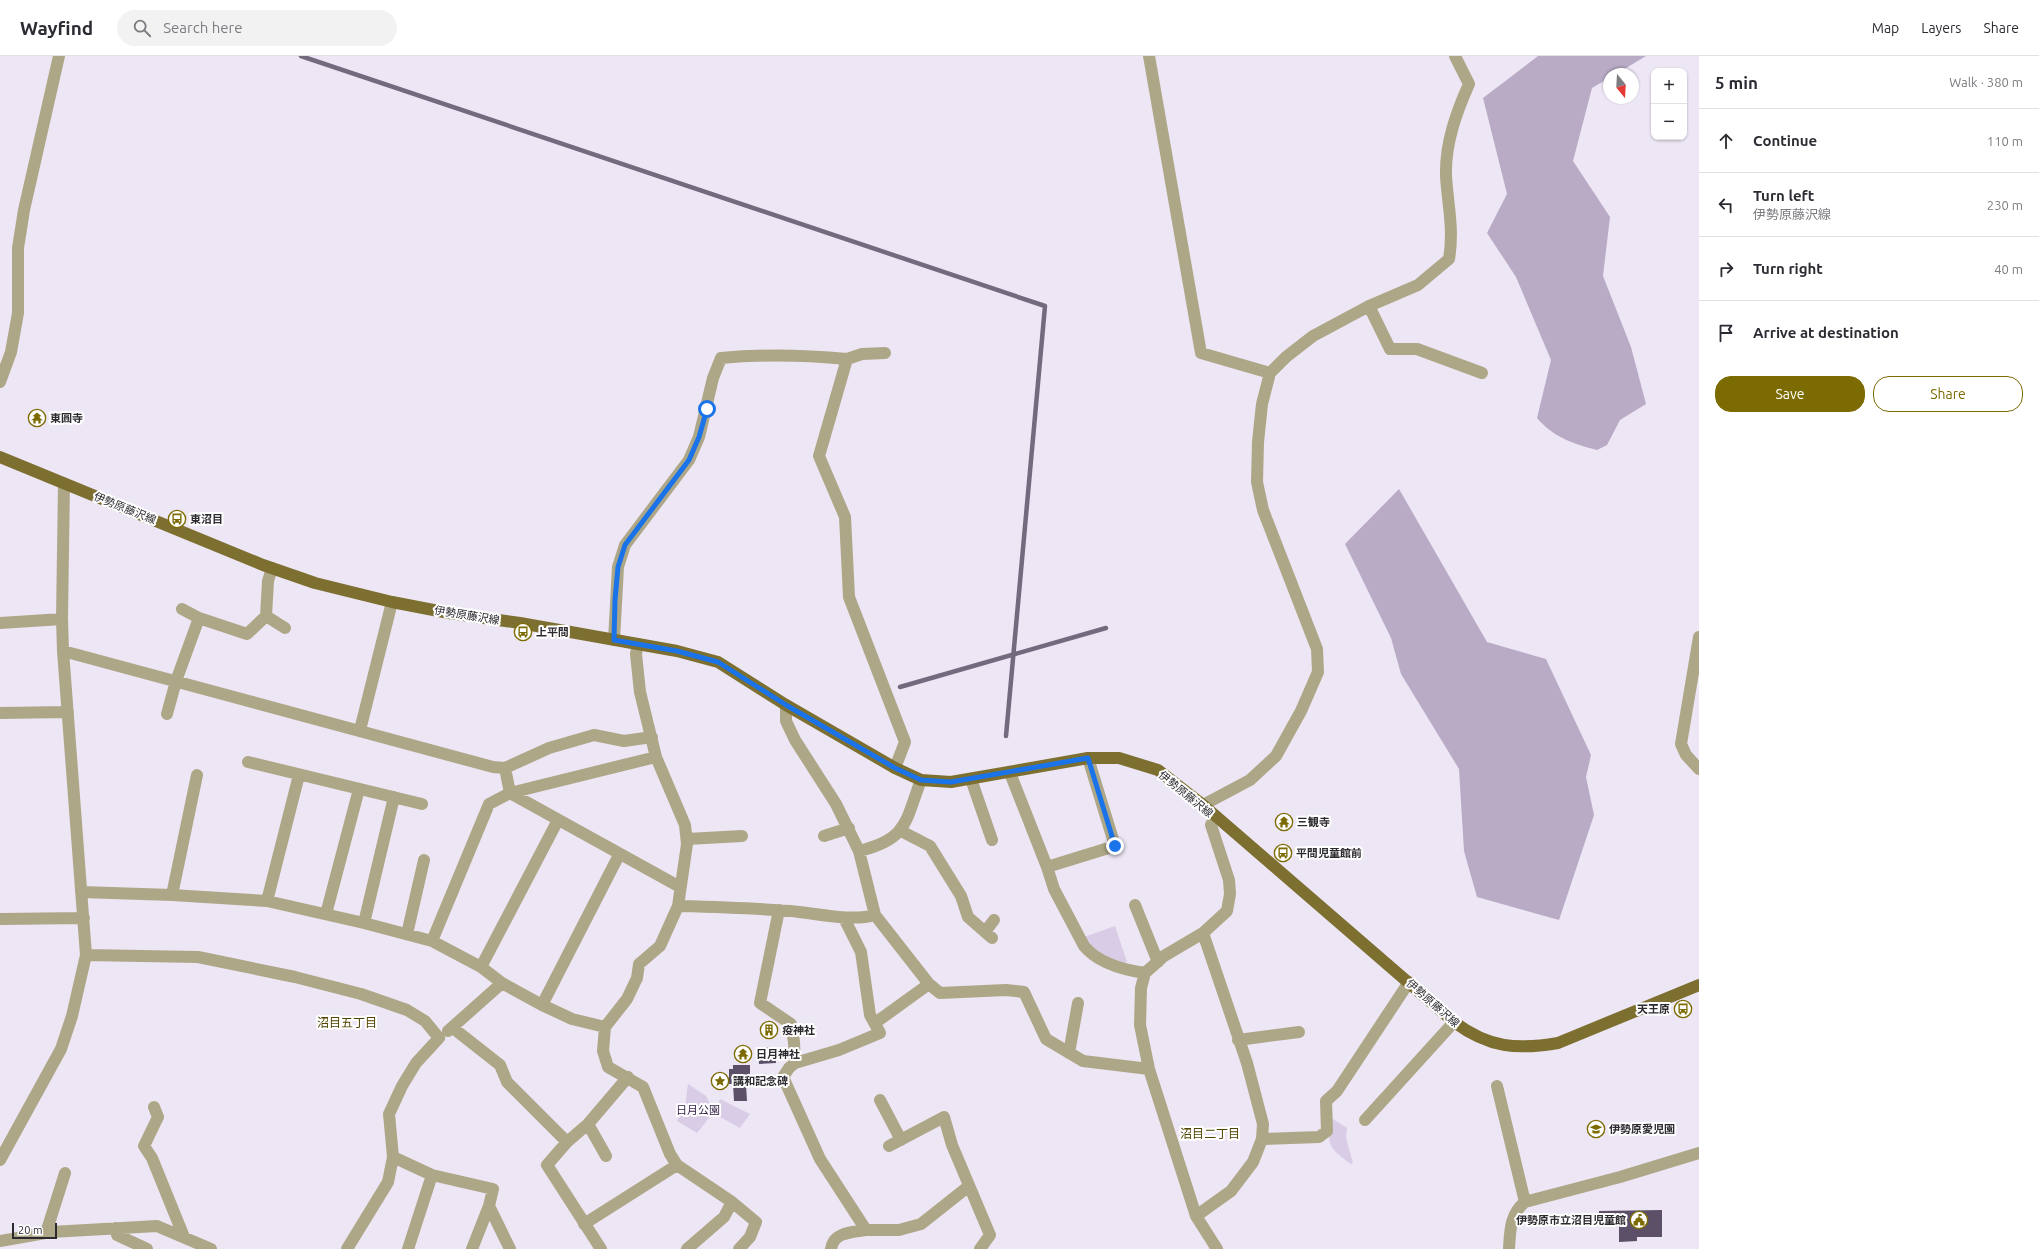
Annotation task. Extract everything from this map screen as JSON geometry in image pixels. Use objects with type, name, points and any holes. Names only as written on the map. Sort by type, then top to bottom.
[{"type":"main road","name":"伊勢原藤沢線","points":[[0,457],[272,568],[315,583],[392,602],[677,651],[718,662],[786,705],[895,768],[921,780],[951,782],[1010,773],[1088,758],[1119,758],[1158,770],[1203,805],[1215,817],[1454,1022],[1469,1033],[1496,1044],[1536,1047],[1558,1043],[1699,985]]},
{"type":"street","points":[[0,382],[11,352],[18,313],[18,248],[24,210],[59,56]]},
{"type":"street","points":[[1149,56],[1201,353],[1270,373]]},
{"type":"street","points":[[1203,805],[1250,780],[1276,756],[1301,711],[1318,672],[1318,649],[1263,510],[1257,482],[1258,442],[1262,404],[1270,373],[1286,357],[1312,336],[1369,306],[1418,285],[1449,259],[1453,239],[1446,175],[1448,142],[1462,99],[1469,84],[1455,56]]},
{"type":"street","points":[[1369,306],[1390,349],[1417,349],[1482,373]]},
{"type":"street","points":[[614,640],[618,567],[625,545],[689,460],[699,437],[713,378],[721,358],[746,356],[817,356],[847,359],[862,354],[885,352]]},
{"type":"street","points":[[847,359],[819,456],[845,517],[849,597],[904,742],[895,768]]},
{"type":"street","points":[[0,1160],[61,1049],[72,1016],[86,955],[63,651],[64,484]]},
{"type":"street","points":[[182,609],[199,618],[248,634],[266,616],[268,581],[272,568]]},
{"type":"street","points":[[360,730],[392,602]]},
{"type":"street","points":[[266,616],[285,628]]},
{"type":"street","points":[[167,714],[176,681],[199,618]]},
{"type":"street","points":[[0,623],[62,619]]},
{"type":"street","points":[[1699,636],[1681,744],[1686,755],[1699,769]]},
{"type":"street","points":[[638,644],[636,654],[640,692],[656,757],[685,825],[687,844],[678,906],[660,946],[639,964],[637,978],[627,999],[605,1027],[603,1051],[608,1067],[628,1077],[643,1087],[670,1154],[677,1165],[732,1202],[756,1222],[750,1237],[739,1249]]},
{"type":"street","points":[[63,651],[493,767],[505,768],[549,748],[594,735],[624,741],[652,737]]},
{"type":"street","points":[[786,705],[786,720],[795,740],[836,804],[849,828],[859,852],[875,915],[929,984],[940,993],[1006,990],[1024,992],[1046,1039],[1083,1061],[1149,1069]]},
{"type":"street","points":[[0,713],[68,712]]},
{"type":"street","points":[[432,941],[489,804],[510,793],[656,757]]},
{"type":"street","points":[[1048,867],[1115,846],[1088,758]]},
{"type":"street","points":[[248,762],[422,804]]},
{"type":"street","points":[[505,768],[510,793],[619,855],[680,887]]},
{"type":"street","points":[[1010,773],[1048,867],[1054,889],[1084,946],[1091,955],[1126,970],[1145,973]]},
{"type":"street","points":[[172,894],[193,822],[197,775]]},
{"type":"street","points":[[267,901],[299,775]]},
{"type":"street","points":[[971,779],[992,840]]},
{"type":"street","points":[[859,852],[878,847],[892,839],[901,831],[921,780]]},
{"type":"street","points":[[326,914],[359,789]]},
{"type":"street","points":[[364,923],[394,797]]},
{"type":"street","points":[[1215,817],[1211,825],[1229,880],[1230,894],[1227,911],[1203,933],[1164,956],[1145,973],[1141,988],[1140,1025],[1149,1069],[1196,1216],[1217,1249]]},
{"type":"street","points":[[481,967],[558,820]]},
{"type":"street","points":[[824,836],[849,828]]},
{"type":"street","points":[[901,831],[930,846],[961,896],[968,917],[988,935],[994,920]]},
{"type":"street","points":[[686,839],[742,836]]},
{"type":"street","points":[[542,1005],[619,855]]},
{"type":"street","points":[[407,934],[424,860]]},
{"type":"street","points":[[81,892],[172,894],[267,901],[407,934],[432,941],[481,967],[502,983],[542,1005],[572,1018],[605,1027]]},
{"type":"street","points":[[1135,905],[1158,962]]},
{"type":"street","points":[[678,906],[779,910],[829,909],[844,918],[861,952],[870,1015],[876,1023],[880,1033],[839,1050],[795,1063],[789,1068],[783,1077],[820,1159],[866,1230]]},
{"type":"street","points":[[779,910],[760,1003],[791,1024],[795,1063]]},
{"type":"street","points":[[844,918],[875,915]]},
{"type":"street","points":[[0,918],[84,918]]},
{"type":"street","points":[[1196,1216],[1232,1191],[1253,1162],[1262,1139],[1263,1124],[1247,1063],[1203,933]]},
{"type":"street","points":[[86,955],[198,957],[295,977],[361,994],[407,1010],[424,1021],[439,1038]]},
{"type":"street","points":[[1262,1139],[1319,1137],[1327,1131],[1326,1101],[1337,1091],[1409,982]]},
{"type":"street","points":[[347,1249],[388,1182],[393,1157],[390,1114],[402,1086],[416,1063],[439,1038],[453,1028],[502,983]]},
{"type":"street","points":[[876,1023],[929,984]]},
{"type":"street","points":[[1069,1053],[1078,1004]]},
{"type":"street","points":[[1365,1120],[1454,1022]]},
{"type":"street","points":[[453,1028],[500,1065],[511,1094],[550,1131],[567,1142]]},
{"type":"street","points":[[1238,1040],[1299,1032]]},
{"type":"street","points":[[601,1249],[547,1165],[567,1142],[588,1124],[628,1077]]},
{"type":"street","points":[[1497,1086],[1525,1202]]},
{"type":"street","points":[[880,1100],[901,1140]]},
{"type":"street","points":[[154,1107],[158,1117],[144,1146],[152,1158],[184,1237]]},
{"type":"street","points":[[889,1146],[944,1117],[952,1145],[990,1235],[980,1249]]},
{"type":"street","points":[[588,1124],[606,1156]]},
{"type":"street","points":[[1509,1249],[1510,1224],[1518,1207],[1525,1202],[1620,1177],[1699,1153]]},
{"type":"street","points":[[393,1157],[432,1175],[493,1189],[489,1206],[472,1249]]},
{"type":"street","points":[[584,1224],[677,1165]]},
{"type":"street","points":[[46,1233],[66,1190],[65,1173]]},
{"type":"street","points":[[408,1249],[432,1175]]},
{"type":"street","points":[[831,1249],[831,1244],[841,1234],[866,1230],[899,1230],[921,1224],[969,1186]]},
{"type":"street","points":[[687,1249],[724,1217],[732,1202]]},
{"type":"street","points":[[489,1206],[510,1249]]},
{"type":"street","points":[[0,1241],[46,1233],[157,1226],[212,1249]]},
{"type":"street","points":[[116,1228],[118,1235],[136,1246],[148,1249]]},
{"type":"green space","points":[[1115,926],[1127,962],[1123,966],[1090,952],[1084,937]]},
{"type":"green space","name":"日月公園","points":[[688,1084],[706,1096],[710,1104],[717,1107],[720,1099],[750,1114],[740,1128],[713,1113],[697,1133],[677,1121],[685,1107]]},
{"type":"green space","points":[[1333,1119],[1347,1128],[1346,1138],[1353,1163],[1351,1164],[1338,1154],[1331,1146],[1329,1136],[1329,1120]]},
{"type":"shaded area","points":[[1538,56],[1646,56],[1626,68],[1603,68],[1603,82],[1592,88],[1573,161],[1610,217],[1603,276],[1631,347],[1646,404],[1620,420],[1607,445],[1597,450],[1564,439],[1543,425],[1537,418],[1551,360],[1516,277],[1487,233],[1507,194],[1483,98]]},
{"type":"shaded area","points":[[1399,489],[1487,642],[1546,659],[1591,755],[1586,777],[1594,815],[1559,920],[1477,897],[1464,851],[1459,769],[1401,674],[1391,638],[1345,544]]},
{"type":"building","points":[[775,1047],[776,1063],[759,1064],[758,1048]]},
{"type":"building","points":[[733,1065],[750,1065],[750,1084],[746,1084],[747,1101],[734,1101],[733,1084],[729,1084],[729,1069],[733,1069]]},
{"type":"building","name":"伊勢原市立沼目児童館","points":[[1662,1210],[1662,1237],[1637,1237],[1637,1241],[1619,1242],[1619,1226],[1599,1227],[1599,1211]]},
{"type":"waterway","points":[[301,56],[1045,306],[1006,736]]},
{"type":"waterway","points":[[900,687],[1106,628]]},
{"type":"place","name":"東圓寺","points":[[37,418]]},
{"type":"place","name":"東沼目","points":[[177,519]]},
{"type":"place","name":"上平間","points":[[523,632]]},
{"type":"place","name":"三観寺","points":[[1284,822]]},
{"type":"place","name":"平間児童館前","points":[[1283,853]]},
{"type":"place","name":"天王原","points":[[1683,1009]]},
{"type":"place","name":"疫神社","points":[[769,1030]]},
{"type":"place","name":"日月神社","points":[[743,1054]]},
{"type":"place","name":"講和記念碑","points":[[720,1081]]},
{"type":"place","name":"伊勢原愛児園","points":[[1596,1129]]},
{"type":"place","name":"伊勢原市立沼目児童館","points":[[1639,1220]]},
{"type":"district","name":"沼目五丁目","points":[[347,1022]]},
{"type":"district","name":"沼目二丁目","points":[[1210,1133]]},
{"type":"route","points":[[707,409],[699,437],[689,460],[625,545],[618,567],[614,640],[677,651],[718,662],[786,705],[895,768],[921,780],[951,782],[1010,773],[1088,758],[1115,846]]}]
